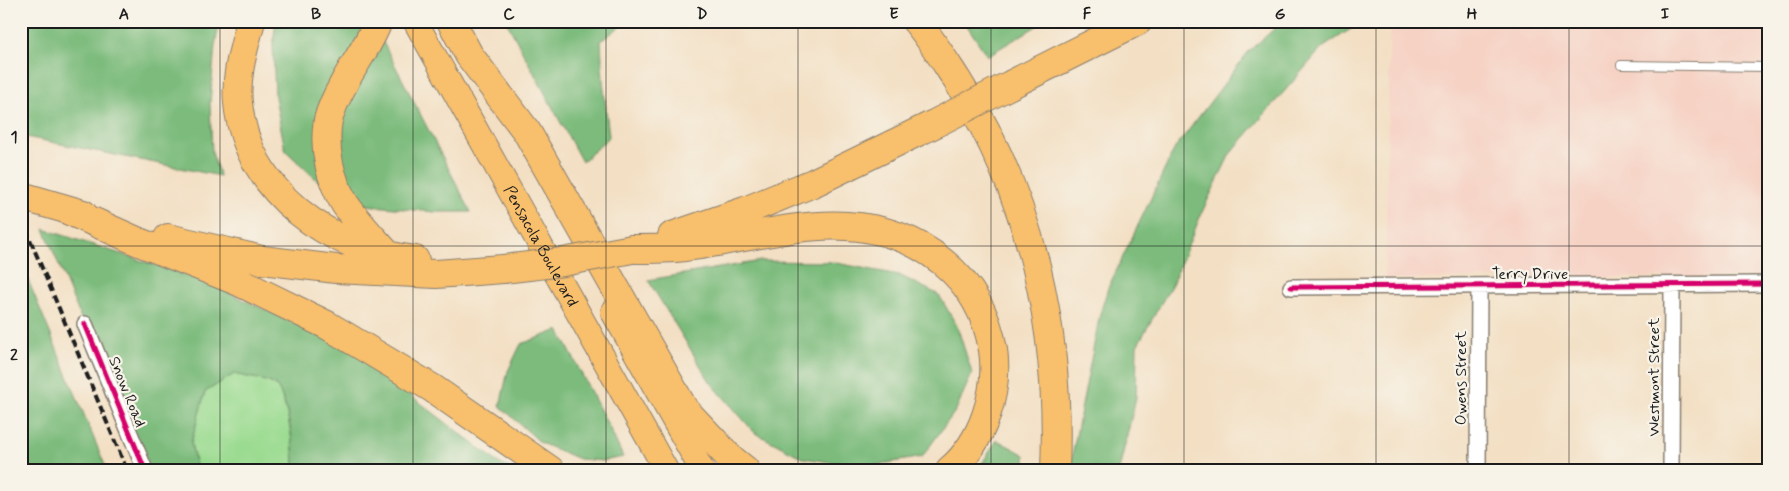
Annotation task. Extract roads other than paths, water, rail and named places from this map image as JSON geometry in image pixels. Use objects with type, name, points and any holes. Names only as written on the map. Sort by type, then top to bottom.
[{"type":"highway","points":[[251,21],[239,70],[238,102],[243,132],[256,163],[277,191],[305,217],[342,239],[364,248],[408,259],[503,269]]},
{"type":"highway","points":[[378,21],[373,35],[351,69],[335,99],[328,120],[327,146],[329,166],[337,189],[346,205],[387,254]]},
{"type":"highway","name":"Pensacola Boulevard","points":[[451,21],[469,54]]},
{"type":"highway","points":[[916,21],[952,73],[984,127],[1025,225],[1039,274],[1049,326],[1056,398],[1055,470]]},
{"type":"highway","points":[[21,196],[164,237],[262,260],[336,269],[436,274],[563,262],[632,249],[744,212],[813,183],[1138,21]]},
{"type":"highway","points":[[469,54],[527,132],[684,409],[730,458],[745,470]]},
{"type":"highway","points":[[65,209],[139,242],[237,281],[327,325],[432,388],[550,470]]},
{"type":"highway","points":[[632,249],[686,247],[753,235],[814,227],[847,226],[892,234],[931,253],[948,266],[974,296],[983,314],[993,352],[994,374],[991,398],[985,418],[978,434],[950,470]]},
{"type":"main road","name":"Pensacola Boulevard","points":[[415,21],[666,470]]},
{"type":"main road","name":"Pensacola Boulevard","points":[[469,54],[702,470]]},
{"type":"street","name":"Terry Drive","points":[[1292,287],[1768,284]]},
{"type":"street","name":"Westmont Street","points":[[1671,470],[1672,285]]},
{"type":"street","name":"Owens Street","points":[[1478,470],[1479,287]]},
{"type":"street","name":"Snow Road","points":[[85,324],[145,470]]},
{"type":"lane","points":[[1622,65],[1768,67]]},
{"type":"railway","points":[[21,218],[127,470]]}]
